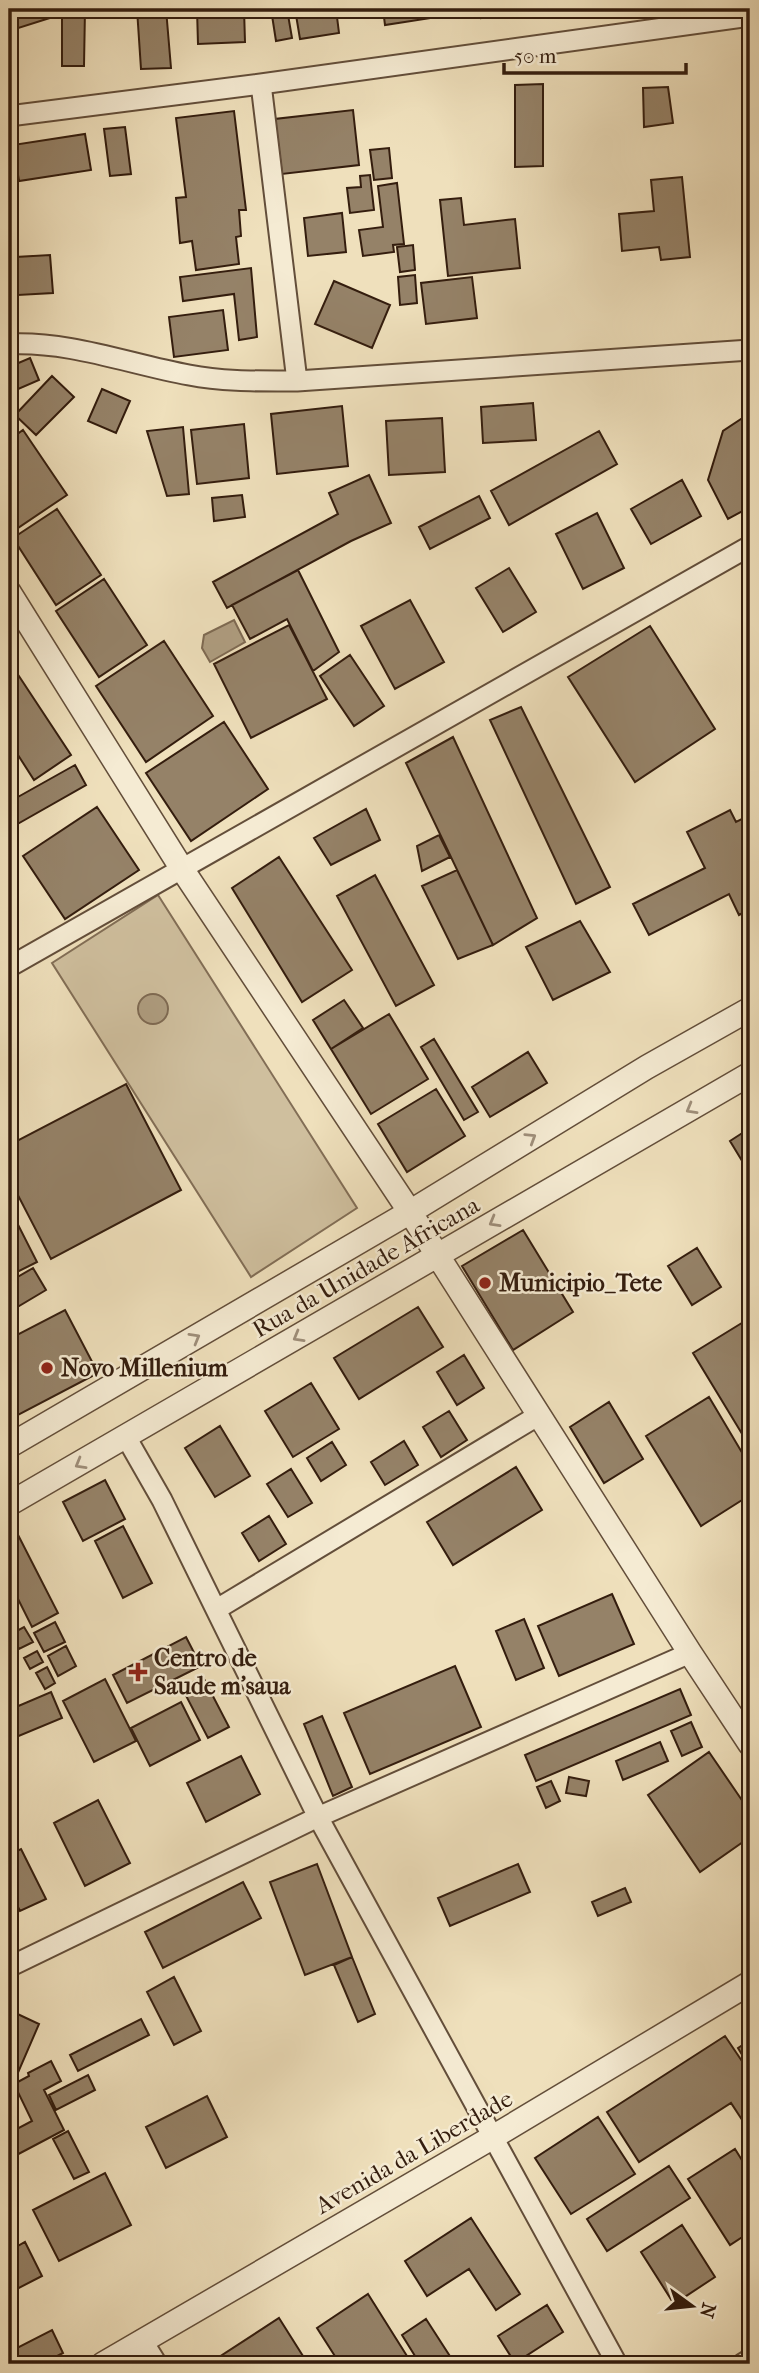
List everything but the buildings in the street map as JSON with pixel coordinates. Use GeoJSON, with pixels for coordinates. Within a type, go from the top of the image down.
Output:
{"type":"FeatureCollection","features":[{"type":"Feature","properties":{"kind":"street"},"geometry":{"type":"LineString","coordinates":[[9,116],[261,85],[750,16]]}},
{"type":"Feature","properties":{"kind":"street"},"geometry":{"type":"LineString","coordinates":[[261,85],[297,381]]}},
{"type":"Feature","properties":{"kind":"street"},"geometry":{"type":"LineString","coordinates":[[9,344],[36,343],[71,348],[191,376],[252,382],[750,350]]}},
{"type":"Feature","properties":{"kind":"street"},"geometry":{"type":"LineString","coordinates":[[9,967],[750,545]]}},
{"type":"Feature","properties":{"kind":"street"},"geometry":{"type":"LineString","coordinates":[[9,592],[182,869],[410,1212],[690,1653],[750,1741]]}},
{"type":"Feature","properties":{"kind":"street","name":"Rua da Unidade Africana"},"geometry":{"type":"LineString","coordinates":[[9,1446],[410,1212],[647,1067],[750,1009]]}},
{"type":"Feature","properties":{"kind":"street","name":"Rua da Unidade Africana"},"geometry":{"type":"LineString","coordinates":[[9,1504],[750,1074]]}},
{"type":"Feature","properties":{"kind":"street"},"geometry":{"type":"LineString","coordinates":[[217,1609],[539,1415]]}},
{"type":"Feature","properties":{"kind":"street"},"geometry":{"type":"LineString","coordinates":[[126,1437],[162,1500],[318,1817],[617,2364]]}},
{"type":"Feature","properties":{"kind":"street"},"geometry":{"type":"LineString","coordinates":[[9,1967],[318,1817],[690,1653]]}},
{"type":"Feature","properties":{"kind":"street","name":"Avenida da Liberdade"},"geometry":{"type":"LineString","coordinates":[[103,2364],[493,2137],[750,1983]]}},
{"type":"Feature","properties":{"kind":"street"},"geometry":{"type":"LineString","coordinates":[[142,2340],[157,2364]]}},
{"type":"Feature","properties":{"kind":"street"},"geometry":{"type":"LineString","coordinates":[[742,2364],[750,2359]]}},
{"type":"Feature","properties":{"kind":"shaded area"},"geometry":{"type":"Polygon","coordinates":[[[234,620],[245,642],[210,662],[202,648],[204,635],[234,620]]]}},
{"type":"Feature","properties":{"kind":"shaded area"},"geometry":{"type":"Polygon","coordinates":[[[158,895],[357,1208],[251,1277],[52,963],[158,895]]]}},
{"type":"Feature","properties":{"kind":"shaded area"},"geometry":{"type":"Polygon","coordinates":[[[153,994],[164,998],[168,1009],[164,1020],[153,1024],[142,1020],[138,1009],[142,998],[153,994]]]}},
{"type":"Feature","properties":{"kind":"place","name":"Municipio_Tete"},"geometry":{"type":"Point","coordinates":[485,1283]}},
{"type":"Feature","properties":{"kind":"place","name":"Novo Millenium"},"geometry":{"type":"Point","coordinates":[47,1368]}},
{"type":"Feature","properties":{"kind":"place","name":"Centro de Saude m'saua"},"geometry":{"type":"Point","coordinates":[138,1672]}}]}
